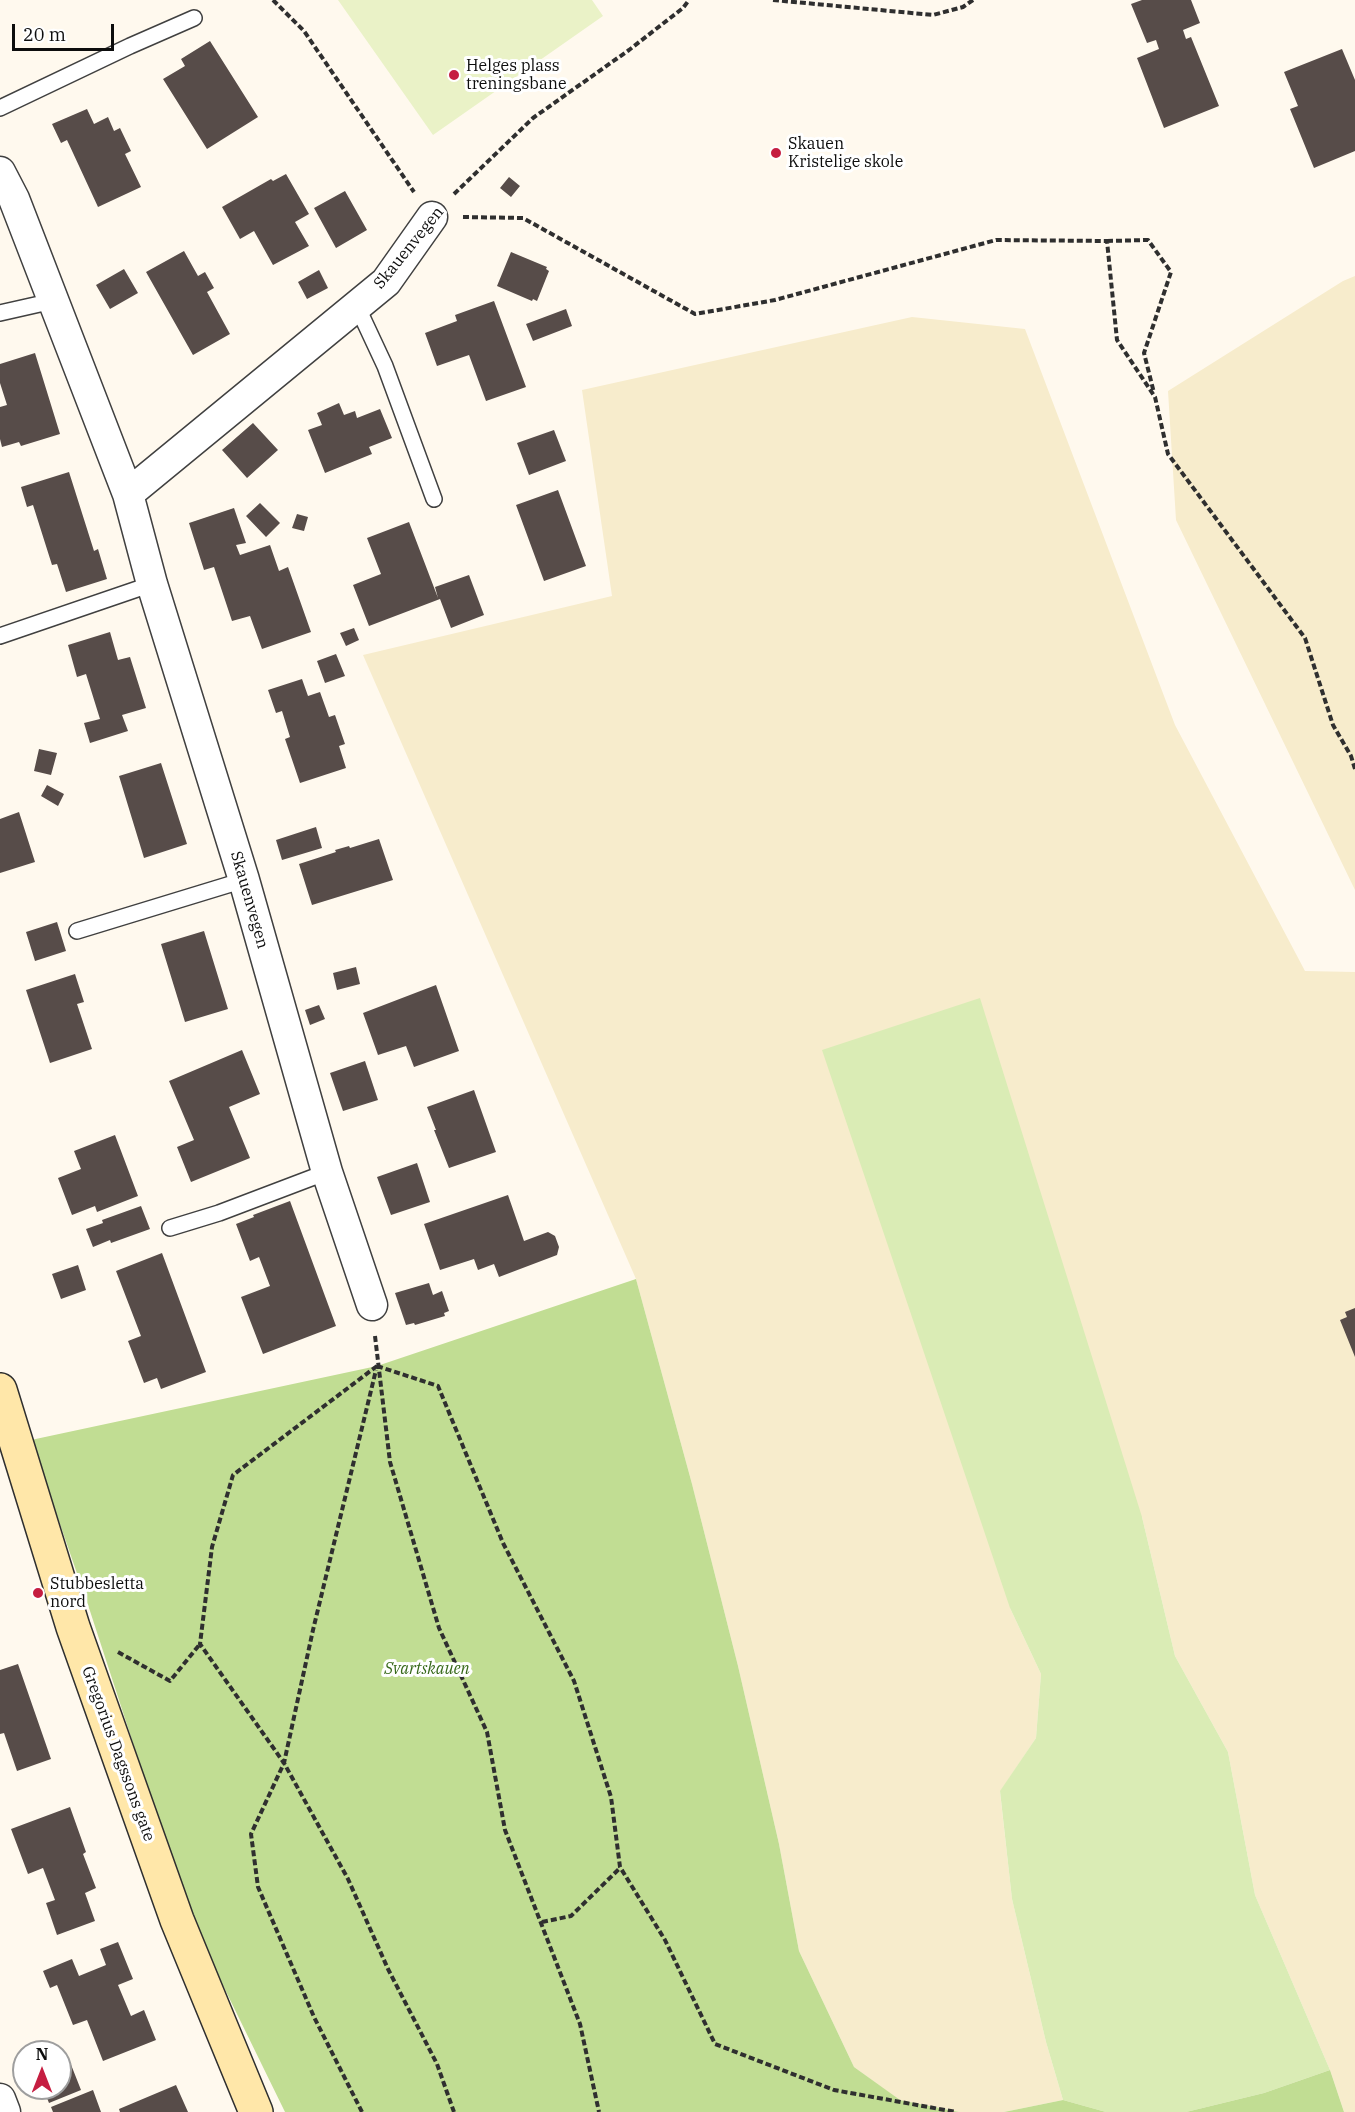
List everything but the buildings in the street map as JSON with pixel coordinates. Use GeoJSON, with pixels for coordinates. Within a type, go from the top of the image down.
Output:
{"type":"FeatureCollection","features":[{"type":"Feature","properties":{"kind":"street","name":"Skauenvegen"},"geometry":{"type":"LineString","coordinates":[[0,172],[14,199],[128,494],[152,584],[244,880],[327,1172],[372,1305]]}},
{"type":"Feature","properties":{"kind":"street","name":"Skauenvegen"},"geometry":{"type":"LineString","coordinates":[[128,494],[386,282],[432,217]]}},
{"type":"Feature","properties":{"kind":"street","name":"Gregorius Dagssons gate"},"geometry":{"type":"LineString","coordinates":[[0,1390],[10,1461],[73,1627],[177,1920],[256,2112]]}},
{"type":"Feature","properties":{"kind":"street"},"geometry":{"type":"LineString","coordinates":[[0,2099],[5,2112]]}},
{"type":"Feature","properties":{"kind":"lane"},"geometry":{"type":"LineString","coordinates":[[0,108],[194,18]]}},
{"type":"Feature","properties":{"kind":"lane"},"geometry":{"type":"LineString","coordinates":[[0,313],[53,301]]}},
{"type":"Feature","properties":{"kind":"lane"},"geometry":{"type":"LineString","coordinates":[[357,306],[385,366],[434,499]]}},
{"type":"Feature","properties":{"kind":"lane"},"geometry":{"type":"LineString","coordinates":[[0,636],[152,584]]}},
{"type":"Feature","properties":{"kind":"lane"},"geometry":{"type":"LineString","coordinates":[[77,931],[244,880]]}},
{"type":"Feature","properties":{"kind":"lane"},"geometry":{"type":"LineString","coordinates":[[170,1228],[219,1213],[327,1172]]}},
{"type":"Feature","properties":{"kind":"path"},"geometry":{"type":"LineString","coordinates":[[273,0],[304,32],[432,217],[523,218],[695,314],[774,300],[996,240],[1148,240],[1171,272],[1144,353],[1168,454],[1305,638],[1333,725],[1351,756],[1355,769]]}},
{"type":"Feature","properties":{"kind":"path","name":"Skauenvegen"},"geometry":{"type":"LineString","coordinates":[[432,217],[533,118],[629,50],[683,8],[689,0]]}},
{"type":"Feature","properties":{"kind":"path"},"geometry":{"type":"LineString","coordinates":[[773,0],[933,15],[963,7],[973,0]]}},
{"type":"Feature","properties":{"kind":"path"},"geometry":{"type":"LineString","coordinates":[[1107,241],[1117,340],[1155,397]]}},
{"type":"Feature","properties":{"kind":"path"},"geometry":{"type":"LineString","coordinates":[[372,1305],[377,1366],[390,1462],[439,1628],[487,1732],[505,1830],[580,2024],[599,2112]]}},
{"type":"Feature","properties":{"kind":"path"},"geometry":{"type":"LineString","coordinates":[[73,1627],[170,1681],[200,1644],[212,1547],[233,1475],[377,1366]]}},
{"type":"Feature","properties":{"kind":"path"},"geometry":{"type":"LineString","coordinates":[[362,2112],[314,2017],[258,1887],[251,1834],[284,1763],[313,1630],[377,1366]]}},
{"type":"Feature","properties":{"kind":"path"},"geometry":{"type":"LineString","coordinates":[[377,1366],[438,1386],[503,1543],[574,1681],[612,1797],[620,1867],[665,1940],[714,2044],[834,2090],[956,2112]]}},
{"type":"Feature","properties":{"kind":"path"},"geometry":{"type":"LineString","coordinates":[[200,1644],[284,1763],[348,1879],[388,1969],[437,2064],[454,2112]]}},
{"type":"Feature","properties":{"kind":"path"},"geometry":{"type":"LineString","coordinates":[[542,1922],[570,1916],[620,1867]]}},
{"type":"Feature","properties":{"kind":"shaded area"},"geometry":{"type":"Polygon","coordinates":[[[1355,276],[1355,890],[1176,520],[1168,391],[1343,281],[1355,276]]]}},
{"type":"Feature","properties":{"kind":"shaded area"},"geometry":{"type":"Polygon","coordinates":[[[912,317],[1025,329],[1175,725],[1305,971],[1355,972],[1355,2112],[1344,2112],[1330,2070],[1255,1895],[1228,1752],[1175,1656],[1142,1517],[1010,1608],[1041,1674],[1036,1738],[1000,1792],[1012,1899],[1046,2042],[1063,2100],[1004,2112],[959,2112],[899,2100],[854,2067],[799,1951],[779,1844],[738,1666],[692,1484],[636,1279],[363,655],[612,596],[582,390],[912,317]]]}},
{"type":"Feature","properties":{"kind":"green space","name":"Helges plass treningsbane"},"geometry":{"type":"Polygon","coordinates":[[[338,0],[592,0],[603,16],[433,135],[338,0]]]}},
{"type":"Feature","properties":{"kind":"green space"},"geometry":{"type":"Polygon","coordinates":[[[980,998],[1142,1517],[1175,1656],[1228,1752],[1255,1895],[1330,2070],[1264,2093],[1186,2112],[1106,2112],[1063,2100],[1046,2042],[1012,1899],[1000,1791],[1036,1738],[1041,1674],[1010,1608],[822,1050],[980,998]]]}},
{"type":"Feature","properties":{"kind":"green space","name":"Svartskauen"},"geometry":{"type":"Polygon","coordinates":[[[636,1279],[692,1484],[738,1666],[779,1844],[799,1951],[854,2067],[900,2100],[959,2112],[285,2112],[190,1918],[90,1611],[31,1440],[377,1366],[636,1279]]]}},
{"type":"Feature","properties":{"kind":"green space"},"geometry":{"type":"Polygon","coordinates":[[[1330,2070],[1344,2112],[1186,2112],[1264,2093],[1330,2070]]]}},
{"type":"Feature","properties":{"kind":"green space"},"geometry":{"type":"Polygon","coordinates":[[[1063,2100],[1106,2112],[1004,2112],[1063,2100]]]}},
{"type":"Feature","properties":{"kind":"place","name":"Helges plass treningsbane"},"geometry":{"type":"Point","coordinates":[454,75]}},
{"type":"Feature","properties":{"kind":"place","name":"Skauen Kristelige skole"},"geometry":{"type":"Point","coordinates":[776,153]}},
{"type":"Feature","properties":{"kind":"place","name":"Stubbesletta nord"},"geometry":{"type":"Point","coordinates":[38,1593]}}]}
